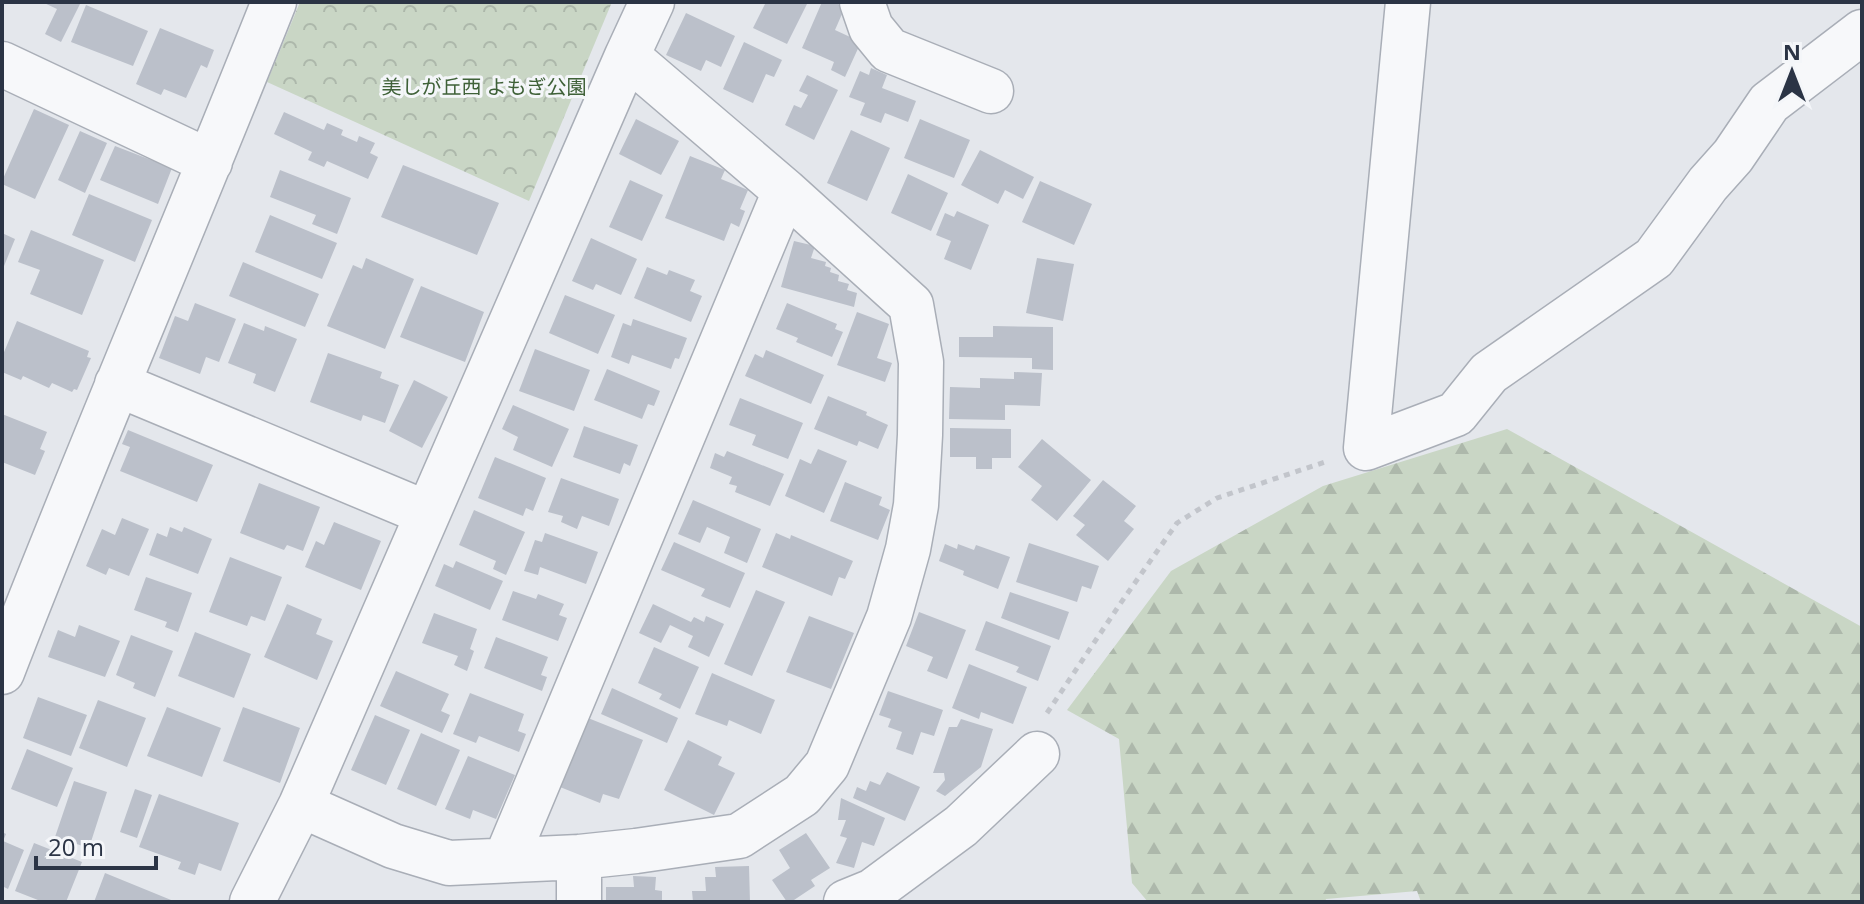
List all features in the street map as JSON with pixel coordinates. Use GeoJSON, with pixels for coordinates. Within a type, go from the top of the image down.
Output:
{"type":"FeatureCollection","features":[{"type":"Feature","properties":{"kind":"street"},"geometry":{"type":"LineString","coordinates":[[2,672],[59,524],[274,2]]}},
{"type":"Feature","properties":{"kind":"street"},"geometry":{"type":"LineString","coordinates":[[252,902],[301,805],[426,513],[652,2]]}},
{"type":"Feature","properties":{"kind":"street"},"geometry":{"type":"LineString","coordinates":[[862,2],[871,28],[889,50],[991,91]]}},
{"type":"Feature","properties":{"kind":"street"},"geometry":{"type":"LineString","coordinates":[[1408,2],[1366,448],[1456,414],[1489,373],[1654,258],[1708,184],[1733,156],[1769,103],[1862,32]]}},
{"type":"Feature","properties":{"kind":"street"},"geometry":{"type":"LineString","coordinates":[[301,805],[393,846],[449,863],[579,857],[739,836],[802,795],[827,765],[889,617],[908,549],[916,505],[921,362],[911,305],[785,191],[627,56]]}},
{"type":"Feature","properties":{"kind":"street"},"geometry":{"type":"LineString","coordinates":[[2,64],[210,162]]}},
{"type":"Feature","properties":{"kind":"street"},"geometry":{"type":"LineString","coordinates":[[506,859],[785,191]]}},
{"type":"Feature","properties":{"kind":"street"},"geometry":{"type":"LineString","coordinates":[[117,384],[426,513]]}},
{"type":"Feature","properties":{"kind":"street"},"geometry":{"type":"LineString","coordinates":[[846,902],[873,891],[961,826],[1037,754]]}},
{"type":"Feature","properties":{"kind":"street"},"geometry":{"type":"LineString","coordinates":[[579,857],[579,902]]}},
{"type":"Feature","properties":{"kind":"path"},"geometry":{"type":"LineString","coordinates":[[1037,754],[1039,725],[1177,523],[1217,498],[1366,448]]}},
{"type":"Feature","properties":{"kind":"green space","name":"美しが丘西 よもぎ公園"},"geometry":{"type":"Polygon","coordinates":[[[300,2],[612,2],[529,201],[267,82],[300,2]]]}},
{"type":"Feature","properties":{"kind":"green space"},"geometry":{"type":"Polygon","coordinates":[[[1507,429],[1862,627],[1862,902],[1421,902],[1417,891],[1326,899],[1325,902],[1148,902],[1132,883],[1119,739],[1067,710],[1171,571],[1323,486],[1507,429]]]}},
{"type":"Feature","properties":{"kind":"building"},"geometry":{"type":"Polygon","coordinates":[[[42,2],[81,2],[61,42],[45,34],[57,9],[42,2]]]}},
{"type":"Feature","properties":{"kind":"building"},"geometry":{"type":"Polygon","coordinates":[[[766,2],[808,2],[787,44],[753,28],[766,2]]]}},
{"type":"Feature","properties":{"kind":"building"},"geometry":{"type":"Polygon","coordinates":[[[822,2],[845,7],[835,30],[861,42],[845,77],[831,70],[834,62],[802,48],[822,2]]]}},
{"type":"Feature","properties":{"kind":"building"},"geometry":{"type":"Polygon","coordinates":[[[86,5],[148,31],[133,66],[71,42],[86,5]]]}},
{"type":"Feature","properties":{"kind":"building"},"geometry":{"type":"Polygon","coordinates":[[[686,13],[735,36],[721,67],[706,60],[701,71],[666,55],[686,13]]]}},
{"type":"Feature","properties":{"kind":"building"},"geometry":{"type":"Polygon","coordinates":[[[160,28],[214,50],[207,68],[201,65],[186,98],[164,89],[161,95],[136,84],[160,28]]]}},
{"type":"Feature","properties":{"kind":"building"},"geometry":{"type":"Polygon","coordinates":[[[744,42],[782,60],[774,77],[766,74],[753,103],[723,89],[744,42]]]}},
{"type":"Feature","properties":{"kind":"building"},"geometry":{"type":"Polygon","coordinates":[[[871,68],[887,75],[882,88],[916,101],[908,122],[885,113],[881,123],[860,115],[865,103],[849,97],[860,71],[869,75],[871,68]]]}},
{"type":"Feature","properties":{"kind":"building"},"geometry":{"type":"Polygon","coordinates":[[[807,75],[838,90],[814,140],[785,125],[794,105],[801,108],[808,95],[799,91],[807,75]]]}},
{"type":"Feature","properties":{"kind":"building"},"geometry":{"type":"Polygon","coordinates":[[[34,109],[69,125],[35,199],[2,184],[34,109]]]}},
{"type":"Feature","properties":{"kind":"building"},"geometry":{"type":"Polygon","coordinates":[[[284,112],[324,130],[327,123],[343,130],[341,135],[357,142],[359,136],[375,143],[370,153],[378,157],[368,179],[327,161],[324,167],[308,160],[312,152],[274,134],[284,112]]]}},
{"type":"Feature","properties":{"kind":"building"},"geometry":{"type":"Polygon","coordinates":[[[636,119],[679,141],[661,175],[619,154],[636,119]]]}},
{"type":"Feature","properties":{"kind":"building"},"geometry":{"type":"Polygon","coordinates":[[[920,119],[970,140],[954,178],[904,158],[920,119]]]}},
{"type":"Feature","properties":{"kind":"building"},"geometry":{"type":"Polygon","coordinates":[[[851,130],[890,148],[867,201],[827,183],[851,130]]]}},
{"type":"Feature","properties":{"kind":"building"},"geometry":{"type":"Polygon","coordinates":[[[80,131],[107,143],[85,193],[58,180],[80,131]]]}},
{"type":"Feature","properties":{"kind":"building"},"geometry":{"type":"Polygon","coordinates":[[[115,146],[172,168],[158,204],[100,180],[115,146]]]}},
{"type":"Feature","properties":{"kind":"building"},"geometry":{"type":"Polygon","coordinates":[[[980,150],[1034,177],[1023,199],[1005,190],[998,204],[961,185],[980,150]]]}},
{"type":"Feature","properties":{"kind":"building"},"geometry":{"type":"Polygon","coordinates":[[[690,156],[725,170],[721,179],[748,190],[740,209],[745,211],[739,227],[731,223],[724,241],[665,218],[690,156]]]}},
{"type":"Feature","properties":{"kind":"building"},"geometry":{"type":"Polygon","coordinates":[[[403,165],[499,203],[477,255],[381,217],[403,165]]]}},
{"type":"Feature","properties":{"kind":"building"},"geometry":{"type":"Polygon","coordinates":[[[280,170],[351,198],[337,234],[312,224],[316,215],[270,197],[280,170]]]}},
{"type":"Feature","properties":{"kind":"building"},"geometry":{"type":"Polygon","coordinates":[[[908,174],[948,193],[931,231],[891,213],[908,174]]]}},
{"type":"Feature","properties":{"kind":"building"},"geometry":{"type":"Polygon","coordinates":[[[630,180],[663,195],[642,241],[609,227],[630,180]]]}},
{"type":"Feature","properties":{"kind":"building"},"geometry":{"type":"Polygon","coordinates":[[[1040,181],[1092,204],[1074,245],[1022,222],[1040,181]]]}},
{"type":"Feature","properties":{"kind":"building"},"geometry":{"type":"Polygon","coordinates":[[[89,194],[152,220],[135,262],[72,235],[89,194]]]}},
{"type":"Feature","properties":{"kind":"building"},"geometry":{"type":"Polygon","coordinates":[[[957,211],[989,225],[971,270],[944,259],[951,241],[936,235],[945,213],[954,217],[957,211]]]}},
{"type":"Feature","properties":{"kind":"building"},"geometry":{"type":"Polygon","coordinates":[[[270,215],[337,243],[322,279],[255,252],[270,215]]]}},
{"type":"Feature","properties":{"kind":"building"},"geometry":{"type":"Polygon","coordinates":[[[31,230],[104,260],[82,315],[30,294],[40,270],[18,262],[31,230]]]}},
{"type":"Feature","properties":{"kind":"building"},"geometry":{"type":"Polygon","coordinates":[[[2,233],[15,239],[2,271],[2,233]]]}},
{"type":"Feature","properties":{"kind":"building"},"geometry":{"type":"Polygon","coordinates":[[[591,238],[637,259],[621,295],[596,284],[593,290],[572,281],[591,238]]]}},
{"type":"Feature","properties":{"kind":"building"},"geometry":{"type":"Polygon","coordinates":[[[794,241],[815,246],[811,258],[826,262],[825,266],[831,268],[830,272],[839,275],[838,281],[849,284],[847,290],[857,293],[854,307],[781,287],[794,241]]]}},
{"type":"Feature","properties":{"kind":"building"},"geometry":{"type":"Polygon","coordinates":[[[366,258],[414,279],[385,349],[327,326],[353,265],[362,269],[366,258]]]}},
{"type":"Feature","properties":{"kind":"building"},"geometry":{"type":"Polygon","coordinates":[[[1037,258],[1074,264],[1063,321],[1026,313],[1037,258]]]}},
{"type":"Feature","properties":{"kind":"building"},"geometry":{"type":"Polygon","coordinates":[[[243,262],[319,294],[305,327],[229,296],[243,262]]]}},
{"type":"Feature","properties":{"kind":"building"},"geometry":{"type":"Polygon","coordinates":[[[647,267],[667,275],[669,270],[695,280],[690,291],[702,296],[691,322],[634,298],[647,267]]]}},
{"type":"Feature","properties":{"kind":"building"},"geometry":{"type":"Polygon","coordinates":[[[421,286],[484,312],[465,362],[400,337],[421,286]]]}},
{"type":"Feature","properties":{"kind":"building"},"geometry":{"type":"Polygon","coordinates":[[[565,295],[615,315],[598,354],[549,333],[565,295]]]}},
{"type":"Feature","properties":{"kind":"building"},"geometry":{"type":"Polygon","coordinates":[[[195,303],[236,319],[219,362],[206,357],[200,374],[159,358],[175,316],[188,321],[195,303]]]}},
{"type":"Feature","properties":{"kind":"building"},"geometry":{"type":"Polygon","coordinates":[[[787,303],[837,324],[835,329],[843,332],[832,357],[796,342],[798,338],[776,329],[787,303]]]}},
{"type":"Feature","properties":{"kind":"building"},"geometry":{"type":"Polygon","coordinates":[[[857,312],[889,324],[877,358],[892,363],[885,382],[837,365],[857,312]]]}},
{"type":"Feature","properties":{"kind":"building"},"geometry":{"type":"Polygon","coordinates":[[[633,319],[687,338],[679,359],[675,358],[671,369],[632,355],[629,364],[611,357],[623,323],[631,326],[633,319]]]}},
{"type":"Feature","properties":{"kind":"building"},"geometry":{"type":"Polygon","coordinates":[[[17,321],[89,351],[87,357],[91,358],[77,390],[72,392],[52,383],[49,388],[23,376],[21,380],[2,372],[2,357],[17,321]]]}},
{"type":"Feature","properties":{"kind":"building"},"geometry":{"type":"Polygon","coordinates":[[[244,323],[264,331],[265,326],[297,339],[275,392],[253,383],[256,374],[228,363],[244,323]]]}},
{"type":"Feature","properties":{"kind":"building"},"geometry":{"type":"Polygon","coordinates":[[[993,326],[1053,327],[1053,370],[1032,369],[1032,358],[959,357],[959,337],[993,337],[993,326]]]}},
{"type":"Feature","properties":{"kind":"building"},"geometry":{"type":"Polygon","coordinates":[[[535,349],[590,370],[574,411],[519,391],[535,349]]]}},
{"type":"Feature","properties":{"kind":"building"},"geometry":{"type":"Polygon","coordinates":[[[766,350],[824,375],[811,404],[745,376],[755,354],[763,358],[766,350]]]}},
{"type":"Feature","properties":{"kind":"building"},"geometry":{"type":"Polygon","coordinates":[[[328,353],[382,372],[380,378],[399,385],[385,423],[363,415],[361,421],[310,402],[328,353]]]}},
{"type":"Feature","properties":{"kind":"building"},"geometry":{"type":"Polygon","coordinates":[[[607,369],[660,391],[654,406],[648,404],[642,419],[594,400],[607,369]]]}},
{"type":"Feature","properties":{"kind":"building"},"geometry":{"type":"Polygon","coordinates":[[[1014,372],[1042,373],[1040,406],[1005,405],[1005,420],[949,419],[950,387],[980,388],[980,378],[1014,379],[1014,372]]]}},
{"type":"Feature","properties":{"kind":"building"},"geometry":{"type":"Polygon","coordinates":[[[414,380],[448,397],[422,448],[389,431],[414,380]]]}},
{"type":"Feature","properties":{"kind":"building"},"geometry":{"type":"Polygon","coordinates":[[[828,396],[867,412],[866,415],[888,425],[878,449],[859,441],[857,446],[814,429],[828,396]]]}},
{"type":"Feature","properties":{"kind":"building"},"geometry":{"type":"Polygon","coordinates":[[[740,398],[803,423],[788,459],[752,445],[756,435],[729,425],[740,398]]]}},
{"type":"Feature","properties":{"kind":"building"},"geometry":{"type":"Polygon","coordinates":[[[513,405],[569,429],[552,467],[513,450],[518,437],[502,429],[513,405]]]}},
{"type":"Feature","properties":{"kind":"building"},"geometry":{"type":"Polygon","coordinates":[[[2,414],[47,432],[40,449],[45,451],[35,475],[2,462],[2,414]]]}},
{"type":"Feature","properties":{"kind":"building"},"geometry":{"type":"Polygon","coordinates":[[[584,426],[638,445],[630,466],[624,463],[620,474],[573,457],[584,426]]]}},
{"type":"Feature","properties":{"kind":"building"},"geometry":{"type":"Polygon","coordinates":[[[950,428],[1011,429],[1011,458],[992,458],[992,469],[976,469],[976,457],[950,457],[950,428]]]}},
{"type":"Feature","properties":{"kind":"building"},"geometry":{"type":"Polygon","coordinates":[[[128,430],[213,465],[197,502],[120,471],[130,447],[122,444],[128,430]]]}},
{"type":"Feature","properties":{"kind":"building"},"geometry":{"type":"Polygon","coordinates":[[[1042,439],[1091,480],[1057,521],[1031,500],[1042,486],[1018,467],[1042,439]]]}},
{"type":"Feature","properties":{"kind":"building"},"geometry":{"type":"Polygon","coordinates":[[[818,449],[847,461],[824,513],[785,496],[800,459],[811,464],[818,449]]]}},
{"type":"Feature","properties":{"kind":"building"},"geometry":{"type":"Polygon","coordinates":[[[727,451],[784,474],[770,506],[735,492],[737,486],[729,484],[732,477],[710,468],[715,453],[724,457],[727,451]]]}},
{"type":"Feature","properties":{"kind":"building"},"geometry":{"type":"Polygon","coordinates":[[[495,457],[546,478],[533,511],[526,508],[523,516],[478,498],[495,457]]]}},
{"type":"Feature","properties":{"kind":"building"},"geometry":{"type":"Polygon","coordinates":[[[561,478],[619,499],[609,526],[582,516],[577,529],[561,522],[563,516],[548,512],[561,478]]]}},
{"type":"Feature","properties":{"kind":"building"},"geometry":{"type":"Polygon","coordinates":[[[1103,480],[1136,506],[1124,521],[1134,529],[1108,561],[1076,535],[1085,525],[1073,516],[1103,480]]]}},
{"type":"Feature","properties":{"kind":"building"},"geometry":{"type":"Polygon","coordinates":[[[845,482],[882,497],[879,505],[890,510],[878,540],[830,521],[845,482]]]}},
{"type":"Feature","properties":{"kind":"building"},"geometry":{"type":"Polygon","coordinates":[[[259,483],[320,507],[303,551],[287,545],[284,550],[240,533],[259,483]]]}},
{"type":"Feature","properties":{"kind":"building"},"geometry":{"type":"Polygon","coordinates":[[[693,500],[761,529],[747,563],[724,553],[730,537],[707,527],[700,543],[678,534],[693,500]]]}},
{"type":"Feature","properties":{"kind":"building"},"geometry":{"type":"Polygon","coordinates":[[[474,510],[525,532],[506,575],[493,569],[496,561],[459,545],[474,510]]]}},
{"type":"Feature","properties":{"kind":"building"},"geometry":{"type":"Polygon","coordinates":[[[122,518],[149,529],[129,576],[109,568],[106,575],[86,566],[102,529],[115,535],[122,518]]]}},
{"type":"Feature","properties":{"kind":"building"},"geometry":{"type":"Polygon","coordinates":[[[334,522],[381,541],[361,590],[305,567],[316,541],[324,545],[334,522]]]}},
{"type":"Feature","properties":{"kind":"building"},"geometry":{"type":"Polygon","coordinates":[[[170,527],[182,532],[184,527],[212,539],[198,574],[149,555],[157,533],[167,537],[170,527]]]}},
{"type":"Feature","properties":{"kind":"building"},"geometry":{"type":"Polygon","coordinates":[[[545,533],[598,552],[586,584],[540,567],[538,575],[524,571],[535,540],[542,542],[545,533]]]}},
{"type":"Feature","properties":{"kind":"building"},"geometry":{"type":"Polygon","coordinates":[[[776,533],[790,539],[791,535],[853,561],[845,579],[839,577],[832,596],[762,567],[776,533]]]}},
{"type":"Feature","properties":{"kind":"building"},"geometry":{"type":"Polygon","coordinates":[[[674,542],[745,573],[730,608],[701,596],[705,589],[661,570],[674,542]]]}},
{"type":"Feature","properties":{"kind":"building"},"geometry":{"type":"Polygon","coordinates":[[[1029,543],[1099,566],[1091,589],[1082,586],[1077,602],[1016,582],[1029,543]]]}},
{"type":"Feature","properties":{"kind":"building"},"geometry":{"type":"Polygon","coordinates":[[[945,544],[957,549],[958,544],[974,550],[976,545],[1010,557],[998,589],[939,561],[945,544]]]}},
{"type":"Feature","properties":{"kind":"building"},"geometry":{"type":"Polygon","coordinates":[[[230,557],[282,577],[265,621],[251,616],[247,626],[209,612],[230,557]]]}},
{"type":"Feature","properties":{"kind":"building"},"geometry":{"type":"Polygon","coordinates":[[[456,561],[503,581],[490,610],[435,586],[444,564],[453,568],[456,561]]]}},
{"type":"Feature","properties":{"kind":"building"},"geometry":{"type":"Polygon","coordinates":[[[146,577],[192,593],[178,632],[165,627],[167,622],[134,610],[146,577]]]}},
{"type":"Feature","properties":{"kind":"building"},"geometry":{"type":"Polygon","coordinates":[[[756,590],[785,602],[752,676],[724,664],[756,590]]]}},
{"type":"Feature","properties":{"kind":"building"},"geometry":{"type":"Polygon","coordinates":[[[513,591],[536,599],[538,594],[564,604],[559,615],[567,618],[558,641],[502,620],[513,591]]]}},
{"type":"Feature","properties":{"kind":"building"},"geometry":{"type":"Polygon","coordinates":[[[1010,592],[1069,612],[1059,640],[1001,618],[1010,592]]]}},
{"type":"Feature","properties":{"kind":"building"},"geometry":{"type":"Polygon","coordinates":[[[287,604],[322,619],[316,634],[333,641],[317,680],[264,657],[287,604]]]}},
{"type":"Feature","properties":{"kind":"building"},"geometry":{"type":"Polygon","coordinates":[[[653,604],[691,622],[694,617],[704,622],[706,616],[724,624],[709,657],[688,647],[693,636],[670,625],[661,643],[639,633],[653,604]]]}},
{"type":"Feature","properties":{"kind":"building"},"geometry":{"type":"Polygon","coordinates":[[[919,612],[966,630],[947,679],[927,671],[933,657],[906,646],[919,612]]]}},
{"type":"Feature","properties":{"kind":"building"},"geometry":{"type":"Polygon","coordinates":[[[434,613],[477,629],[467,671],[454,665],[458,656],[422,643],[434,613]]]}},
{"type":"Feature","properties":{"kind":"building"},"geometry":{"type":"Polygon","coordinates":[[[809,616],[854,633],[831,689],[786,672],[809,616]]]}},
{"type":"Feature","properties":{"kind":"building"},"geometry":{"type":"Polygon","coordinates":[[[986,621],[1051,646],[1038,681],[1016,672],[1019,667],[975,650],[986,621]]]}},
{"type":"Feature","properties":{"kind":"building"},"geometry":{"type":"Polygon","coordinates":[[[79,625],[120,641],[105,677],[48,657],[58,630],[75,637],[79,625]]]}},
{"type":"Feature","properties":{"kind":"building"},"geometry":{"type":"Polygon","coordinates":[[[195,632],[251,654],[234,698],[178,676],[195,632]]]}},
{"type":"Feature","properties":{"kind":"building"},"geometry":{"type":"Polygon","coordinates":[[[131,635],[173,651],[155,697],[133,688],[135,683],[116,675],[131,635]]]}},
{"type":"Feature","properties":{"kind":"building"},"geometry":{"type":"Polygon","coordinates":[[[496,637],[548,657],[541,675],[547,677],[542,691],[484,668],[496,637]]]}},
{"type":"Feature","properties":{"kind":"building"},"geometry":{"type":"Polygon","coordinates":[[[654,647],[699,667],[680,709],[659,699],[662,694],[638,683],[654,647]]]}},
{"type":"Feature","properties":{"kind":"building"},"geometry":{"type":"Polygon","coordinates":[[[969,664],[1027,687],[1013,724],[981,712],[979,719],[952,708],[969,664]]]}},
{"type":"Feature","properties":{"kind":"building"},"geometry":{"type":"Polygon","coordinates":[[[396,671],[449,694],[441,711],[450,715],[442,733],[380,706],[396,671]]]}},
{"type":"Feature","properties":{"kind":"building"},"geometry":{"type":"Polygon","coordinates":[[[712,673],[775,700],[761,734],[729,720],[727,726],[695,714],[712,673]]]}},
{"type":"Feature","properties":{"kind":"building"},"geometry":{"type":"Polygon","coordinates":[[[612,688],[678,718],[667,743],[601,714],[612,688]]]}},
{"type":"Feature","properties":{"kind":"building"},"geometry":{"type":"Polygon","coordinates":[[[888,691],[943,710],[934,736],[921,732],[913,755],[896,749],[902,732],[888,727],[891,719],[879,715],[888,691]]]}},
{"type":"Feature","properties":{"kind":"building"},"geometry":{"type":"Polygon","coordinates":[[[470,693],[524,714],[518,731],[526,734],[519,752],[479,736],[476,743],[453,734],[470,693]]]}},
{"type":"Feature","properties":{"kind":"building"},"geometry":{"type":"Polygon","coordinates":[[[38,697],[87,715],[71,756],[23,738],[38,697]]]}},
{"type":"Feature","properties":{"kind":"building"},"geometry":{"type":"Polygon","coordinates":[[[98,700],[146,718],[127,767],[79,748],[98,700]]]}},
{"type":"Feature","properties":{"kind":"building"},"geometry":{"type":"Polygon","coordinates":[[[167,707],[221,728],[202,777],[147,756],[167,707]]]}},
{"type":"Feature","properties":{"kind":"building"},"geometry":{"type":"Polygon","coordinates":[[[243,707],[300,728],[280,783],[223,761],[243,707]]]}},
{"type":"Feature","properties":{"kind":"building"},"geometry":{"type":"Polygon","coordinates":[[[375,715],[410,730],[386,785],[351,770],[375,715]]]}},
{"type":"Feature","properties":{"kind":"building"},"geometry":{"type":"Polygon","coordinates":[[[588,718],[643,740],[619,799],[603,794],[600,803],[560,787],[588,718]]]}},
{"type":"Feature","properties":{"kind":"building"},"geometry":{"type":"Polygon","coordinates":[[[961,719],[993,729],[981,767],[945,796],[936,791],[945,780],[944,773],[933,773],[949,727],[957,727],[961,719]]]}},
{"type":"Feature","properties":{"kind":"building"},"geometry":{"type":"Polygon","coordinates":[[[421,733],[460,750],[436,806],[397,789],[421,733]]]}},
{"type":"Feature","properties":{"kind":"building"},"geometry":{"type":"Polygon","coordinates":[[[688,740],[722,757],[718,765],[735,773],[714,815],[664,790],[688,740]]]}},
{"type":"Feature","properties":{"kind":"building"},"geometry":{"type":"Polygon","coordinates":[[[27,749],[73,768],[57,807],[11,789],[27,749]]]}},
{"type":"Feature","properties":{"kind":"building"},"geometry":{"type":"Polygon","coordinates":[[[468,756],[515,775],[496,819],[473,810],[470,819],[445,809],[468,756]]]}},
{"type":"Feature","properties":{"kind":"building"},"geometry":{"type":"Polygon","coordinates":[[[887,772],[920,787],[905,821],[853,798],[857,787],[866,791],[870,781],[880,785],[887,772]]]}},
{"type":"Feature","properties":{"kind":"building"},"geometry":{"type":"Polygon","coordinates":[[[74,781],[107,792],[89,848],[55,837],[74,781]]]}},
{"type":"Feature","properties":{"kind":"building"},"geometry":{"type":"Polygon","coordinates":[[[135,789],[152,795],[137,838],[120,832],[135,789]]]}},
{"type":"Feature","properties":{"kind":"building"},"geometry":{"type":"Polygon","coordinates":[[[159,794],[239,823],[221,871],[199,863],[195,875],[178,869],[181,862],[139,847],[159,794]]]}},
{"type":"Feature","properties":{"kind":"building"},"geometry":{"type":"Polygon","coordinates":[[[841,798],[885,818],[874,846],[862,842],[854,868],[836,863],[847,838],[840,836],[846,820],[838,820],[841,798]]]}},
{"type":"Feature","properties":{"kind":"building"},"geometry":{"type":"Polygon","coordinates":[[[2,832],[6,834],[3,841],[24,850],[8,889],[2,886],[2,832]]]}},
{"type":"Feature","properties":{"kind":"building"},"geometry":{"type":"Polygon","coordinates":[[[806,833],[830,868],[811,880],[815,886],[787,902],[772,880],[790,868],[779,850],[806,833]]]}},
{"type":"Feature","properties":{"kind":"building"},"geometry":{"type":"Polygon","coordinates":[[[34,843],[82,862],[66,902],[43,902],[15,891],[34,843]]]}},
{"type":"Feature","properties":{"kind":"building"},"geometry":{"type":"Polygon","coordinates":[[[749,866],[750,902],[693,902],[692,891],[706,891],[705,877],[716,877],[715,867],[749,866]]]}},
{"type":"Feature","properties":{"kind":"building"},"geometry":{"type":"Polygon","coordinates":[[[105,873],[176,902],[94,902],[105,873]]]}},
{"type":"Feature","properties":{"kind":"building"},"geometry":{"type":"Polygon","coordinates":[[[633,876],[656,877],[655,890],[662,891],[662,902],[606,902],[606,887],[634,887],[633,876]]]}}]}
